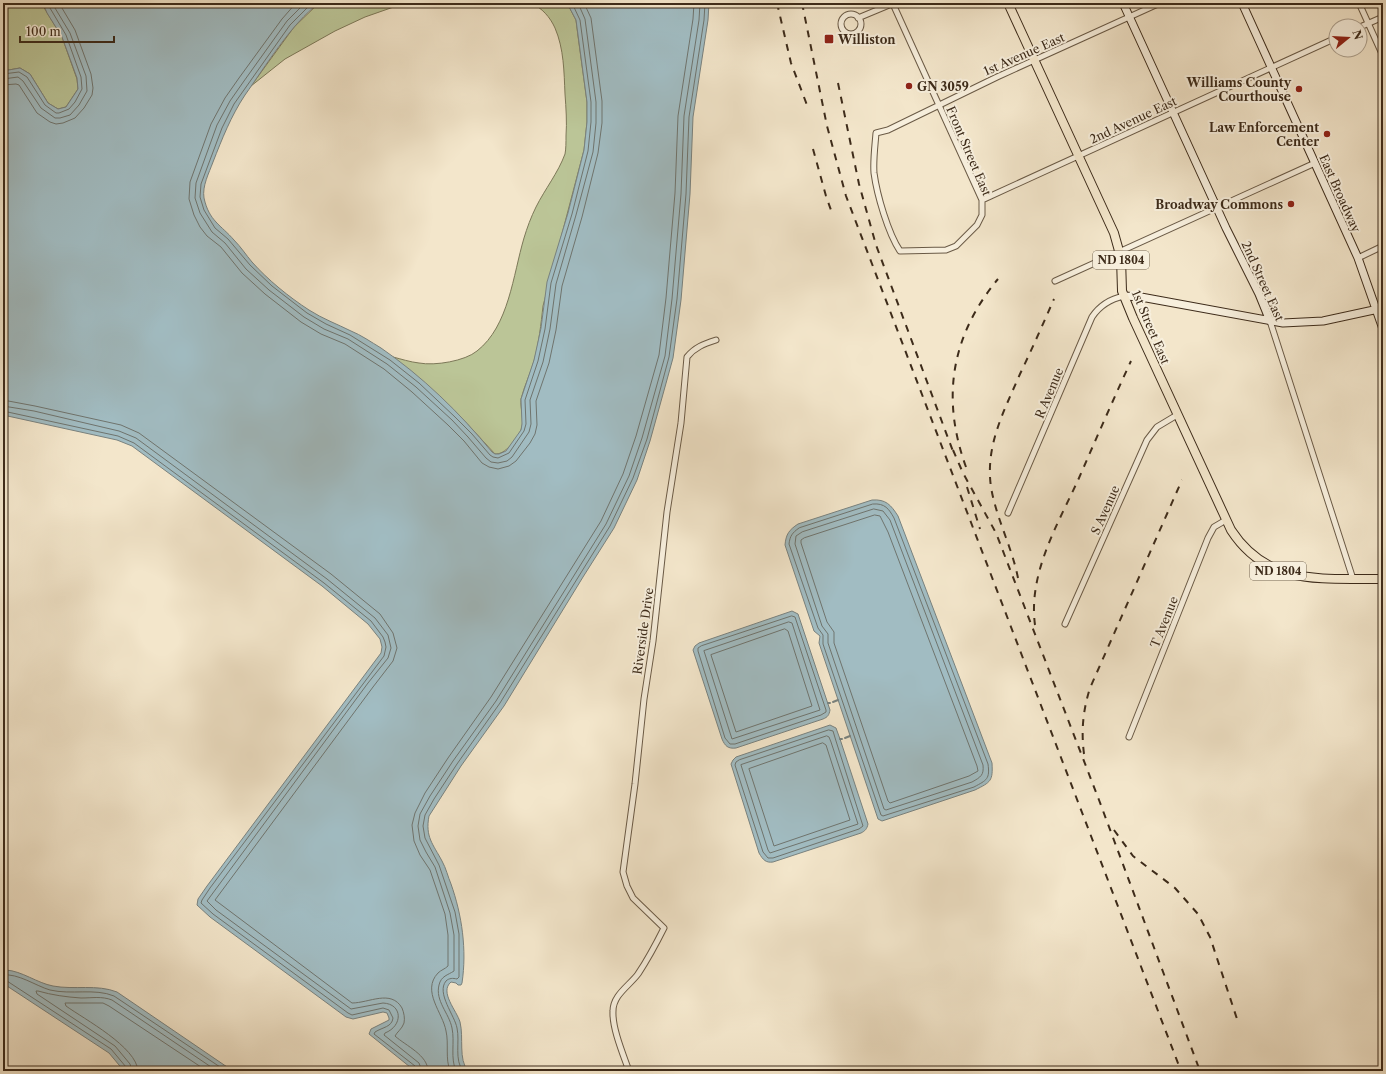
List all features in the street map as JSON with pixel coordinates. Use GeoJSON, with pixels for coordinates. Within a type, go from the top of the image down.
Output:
{"type":"FeatureCollection","features":[{"type":"Feature","properties":{"kind":"main road","name":"1st Street East"},"geometry":{"type":"LineString","coordinates":[[1008,3],[1114,234],[1120,251],[1121,285],[1133,318],[1226,520],[1237,539],[1250,554],[1267,566],[1277,570],[1299,576],[1353,579]]}},
{"type":"Feature","properties":{"kind":"main road","name":"ND 1804"},"geometry":{"type":"LineString","coordinates":[[1353,579],[1383,579]]}},
{"type":"Feature","properties":{"kind":"street","name":"2nd Street East"},"geometry":{"type":"LineString","coordinates":[[1123,3],[1217,207],[1259,294],[1270,322],[1353,579]]}},
{"type":"Feature","properties":{"kind":"street","name":"1st Avenue East"},"geometry":{"type":"LineString","coordinates":[[876,133],[888,130],[1035,60],[1160,3]]}},
{"type":"Feature","properties":{"kind":"street","name":"East Broadway"},"geometry":{"type":"LineString","coordinates":[[1242,3],[1358,258],[1380,309],[1383,329]]}},
{"type":"Feature","properties":{"kind":"street"},"geometry":{"type":"LineString","coordinates":[[1359,3],[1366,18]]}},
{"type":"Feature","properties":{"kind":"street"},"geometry":{"type":"LineString","coordinates":[[858,18],[894,4]]}},
{"type":"Feature","properties":{"kind":"street","name":"Front Street East"},"geometry":{"type":"LineString","coordinates":[[876,133],[874,172],[881,203],[894,242],[900,251],[946,250],[956,246],[977,225],[982,215],[982,200],[894,4]]}},
{"type":"Feature","properties":{"kind":"street"},"geometry":{"type":"LineString","coordinates":[[1383,17],[1368,23],[1383,56]]}},
{"type":"Feature","properties":{"kind":"street","name":"2nd Avenue East"},"geometry":{"type":"LineString","coordinates":[[982,200],[1328,42]]}},
{"type":"Feature","properties":{"kind":"street"},"geometry":{"type":"LineString","coordinates":[[1055,281],[1315,163]]}},
{"type":"Feature","properties":{"kind":"street"},"geometry":{"type":"LineString","coordinates":[[1358,258],[1383,246]]}},
{"type":"Feature","properties":{"kind":"street"},"geometry":{"type":"LineString","coordinates":[[1124,296],[1141,297],[1270,322],[1283,323],[1310,322],[1380,309]]}},
{"type":"Feature","properties":{"kind":"street","name":"R Avenue"},"geometry":{"type":"LineString","coordinates":[[1008,513],[1092,317],[1100,306],[1124,296]]}},
{"type":"Feature","properties":{"kind":"street","name":"Riverside Drive"},"geometry":{"type":"LineString","coordinates":[[629,1071],[613,1021],[612,1010],[615,1000],[637,976],[664,928],[633,898],[627,886],[623,872],[635,784],[644,699],[653,641],[667,512],[681,423],[687,357],[692,350],[716,340]]}},
{"type":"Feature","properties":{"kind":"street","name":"S Avenue"},"geometry":{"type":"LineString","coordinates":[[1065,624],[1147,440],[1156,427],[1177,415]]}},
{"type":"Feature","properties":{"kind":"street","name":"T Avenue"},"geometry":{"type":"LineString","coordinates":[[1129,737],[1208,538],[1214,527],[1226,520]]}},
{"type":"Feature","properties":{"kind":"green space"},"geometry":{"type":"Polygon","coordinates":[[[3,3],[43,3],[43,6],[62,37],[77,79],[78,89],[66,107],[58,109],[48,103],[30,74],[20,68],[3,71],[3,3]]]}},
{"type":"Feature","properties":{"kind":"green space"},"geometry":{"type":"Polygon","coordinates":[[[319,3],[405,3],[365,17],[335,31],[285,59],[251,86],[294,27],[319,3]]]}},
{"type":"Feature","properties":{"kind":"green space"},"geometry":{"type":"Polygon","coordinates":[[[531,3],[567,3],[576,20],[587,102],[587,122],[584,150],[543,306],[536,354],[521,399],[521,430],[514,442],[507,449],[499,454],[495,454],[458,414],[393,357],[426,364],[450,362],[465,358],[472,355],[488,340],[503,314],[529,222],[559,168],[566,150],[566,110],[562,52],[558,36],[551,20],[542,10],[531,3]]]}},
{"type":"Feature","properties":{"kind":"water"},"geometry":{"type":"Polygon","coordinates":[[[43,3],[319,3],[298,22],[270,59],[235,111],[223,136],[206,180],[204,198],[206,206],[216,222],[237,243],[258,269],[279,288],[314,313],[355,333],[381,348],[396,359],[426,383],[454,409],[492,452],[499,454],[506,451],[521,430],[521,399],[534,360],[541,328],[547,282],[568,213],[584,150],[587,122],[587,102],[576,20],[567,3],[709,3],[708,20],[693,117],[690,194],[681,300],[673,358],[650,441],[637,480],[614,528],[504,706],[461,766],[429,816],[429,835],[446,870],[461,920],[464,945],[462,983],[461,985],[458,985],[451,982],[447,991],[450,1002],[460,1022],[463,1061],[468,1071],[415,1071],[369,1034],[371,1029],[389,1020],[387,1013],[383,1012],[353,1019],[346,1017],[210,917],[197,905],[198,899],[207,886],[381,653],[382,647],[380,639],[368,624],[322,586],[132,446],[117,440],[3,415],[3,71],[20,68],[30,74],[48,103],[58,109],[66,107],[78,89],[77,78],[62,37],[47,13],[43,3]]]}},
{"type":"Feature","properties":{"kind":"water"},"geometry":{"type":"Polygon","coordinates":[[[872,500],[885,502],[898,516],[992,763],[992,774],[990,780],[985,785],[975,790],[882,821],[878,819],[819,643],[820,636],[814,631],[785,545],[788,533],[798,524],[872,500]]]}},
{"type":"Feature","properties":{"kind":"water"},"geometry":{"type":"Polygon","coordinates":[[[792,611],[798,614],[830,710],[829,715],[823,719],[736,748],[729,747],[722,739],[693,650],[699,643],[792,611]]]}},
{"type":"Feature","properties":{"kind":"water"},"geometry":{"type":"Polygon","coordinates":[[[830,725],[836,728],[840,739],[868,824],[867,827],[865,831],[861,833],[773,862],[767,861],[763,859],[759,853],[731,764],[736,757],[830,725]]]}},
{"type":"Feature","properties":{"kind":"water"},"geometry":{"type":"Polygon","coordinates":[[[6,970],[18,972],[53,986],[69,988],[102,988],[117,992],[233,1071],[124,1071],[109,1053],[7,986],[3,982],[3,972],[6,970]]]}},
{"type":"Feature","properties":{"kind":"waterway"},"geometry":{"type":"LineString","coordinates":[[833,702],[838,700]]}},
{"type":"Feature","properties":{"kind":"waterway"},"geometry":{"type":"LineString","coordinates":[[845,738],[850,736]]}},
{"type":"Feature","properties":{"kind":"railway"},"geometry":{"type":"LineString","coordinates":[[777,3],[791,63],[807,105]]}},
{"type":"Feature","properties":{"kind":"railway"},"geometry":{"type":"LineString","coordinates":[[802,3],[827,126],[846,196],[1181,1071]]}},
{"type":"Feature","properties":{"kind":"railway"},"geometry":{"type":"LineString","coordinates":[[838,83],[859,184],[876,245],[954,454]]}},
{"type":"Feature","properties":{"kind":"railway"},"geometry":{"type":"LineString","coordinates":[[813,149],[832,213]]}},
{"type":"Feature","properties":{"kind":"railway"},"geometry":{"type":"LineString","coordinates":[[966,467],[958,441],[954,417],[953,392],[955,368],[961,345],[970,323],[982,301],[998,279]]}},
{"type":"Feature","properties":{"kind":"railway"},"geometry":{"type":"LineString","coordinates":[[1018,578],[1012,555],[993,499],[990,472],[991,457],[993,443],[1002,415],[1054,299]]}},
{"type":"Feature","properties":{"kind":"railway"},"geometry":{"type":"LineString","coordinates":[[1035,625],[1034,606],[1036,587],[1046,549],[1131,361]]}},
{"type":"Feature","properties":{"kind":"railway"},"geometry":{"type":"LineString","coordinates":[[953,450],[963,473],[996,533],[1099,800],[1200,1071]]}},
{"type":"Feature","properties":{"kind":"railway"},"geometry":{"type":"LineString","coordinates":[[1084,754],[1083,721],[1090,688],[1182,480]]}},
{"type":"Feature","properties":{"kind":"railway"},"geometry":{"type":"LineString","coordinates":[[967,487],[980,529]]}},
{"type":"Feature","properties":{"kind":"railway"},"geometry":{"type":"LineString","coordinates":[[1114,830],[1133,856],[1175,888],[1198,914],[1210,937],[1238,1022]]}},
{"type":"Feature","properties":{"kind":"place","name":"Williston"},"geometry":{"type":"Point","coordinates":[829,39]}},
{"type":"Feature","properties":{"kind":"place","name":"GN 3059"},"geometry":{"type":"Point","coordinates":[909,86]}},
{"type":"Feature","properties":{"kind":"place","name":"Williams County Courthouse"},"geometry":{"type":"Point","coordinates":[1299,89]}},
{"type":"Feature","properties":{"kind":"place","name":"Law Enforcement Center"},"geometry":{"type":"Point","coordinates":[1327,134]}},
{"type":"Feature","properties":{"kind":"place","name":"Broadway Commons"},"geometry":{"type":"Point","coordinates":[1291,204]}}]}
